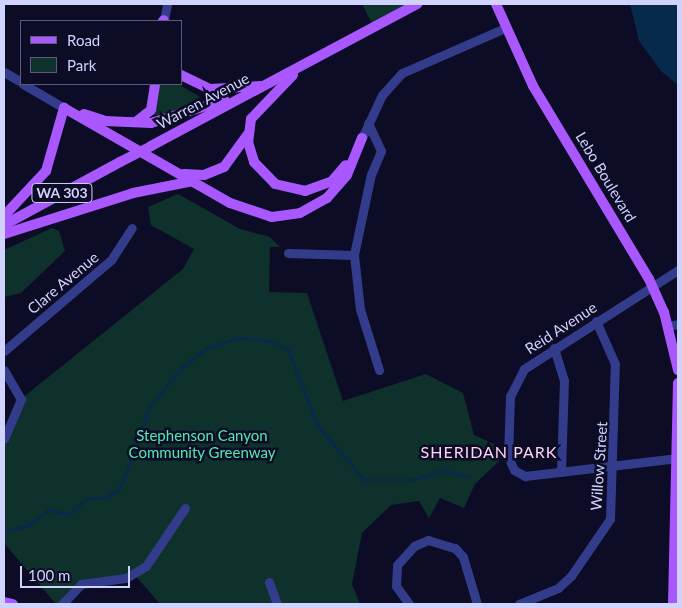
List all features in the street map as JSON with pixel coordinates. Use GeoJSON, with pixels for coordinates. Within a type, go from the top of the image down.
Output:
{"type":"FeatureCollection","features":[{"type":"Feature","properties":{"kind":"main road","name":"Warren Avenue"},"geometry":{"type":"LineString","coordinates":[[4,225],[417,4]]}},
{"type":"Feature","properties":{"kind":"main road","name":"Lebo Boulevard"},"geometry":{"type":"LineString","coordinates":[[496,4],[505,28],[533,86],[652,285],[673,325],[678,364]]}},
{"type":"Feature","properties":{"kind":"main road"},"geometry":{"type":"LineString","coordinates":[[178,173],[204,175],[224,167],[248,133],[251,119],[263,101],[303,65]]}},
{"type":"Feature","properties":{"kind":"main road"},"geometry":{"type":"LineString","coordinates":[[182,75],[210,89],[263,86]]}},
{"type":"Feature","properties":{"kind":"main road"},"geometry":{"type":"LineString","coordinates":[[136,123],[151,110],[156,85]]}},
{"type":"Feature","properties":{"kind":"main road"},"geometry":{"type":"LineString","coordinates":[[64,108],[105,121],[136,123],[186,115],[263,86]]}},
{"type":"Feature","properties":{"kind":"main road"},"geometry":{"type":"LineString","coordinates":[[64,108],[252,213],[291,216],[333,193],[347,175],[362,138]]}},
{"type":"Feature","properties":{"kind":"main road"},"geometry":{"type":"LineString","coordinates":[[4,216],[46,171],[64,108]]}},
{"type":"Feature","properties":{"kind":"main road"},"geometry":{"type":"LineString","coordinates":[[248,133],[254,162],[266,178],[284,188],[304,191],[338,175],[362,138]]}},
{"type":"Feature","properties":{"kind":"main road"},"geometry":{"type":"LineString","coordinates":[[4,234],[133,193],[195,182]]}},
{"type":"Feature","properties":{"kind":"main road"},"geometry":{"type":"LineString","coordinates":[[673,604],[678,383]]}},
{"type":"Feature","properties":{"kind":"main road"},"geometry":{"type":"LineString","coordinates":[[4,602],[13,604]]}},
{"type":"Feature","properties":{"kind":"street"},"geometry":{"type":"LineString","coordinates":[[164,20],[167,4]]}},
{"type":"Feature","properties":{"kind":"street"},"geometry":{"type":"LineString","coordinates":[[362,138],[382,95],[402,73],[505,28]]}},
{"type":"Feature","properties":{"kind":"street"},"geometry":{"type":"LineString","coordinates":[[4,72],[20,82]]}},
{"type":"Feature","properties":{"kind":"street"},"geometry":{"type":"LineString","coordinates":[[25,85],[64,108]]}},
{"type":"Feature","properties":{"kind":"street"},"geometry":{"type":"LineString","coordinates":[[368,123],[382,151],[371,174],[354,255],[360,309],[379,370]]}},
{"type":"Feature","properties":{"kind":"street","name":"Clare Avenue"},"geometry":{"type":"LineString","coordinates":[[4,351],[111,260],[132,228]]}},
{"type":"Feature","properties":{"kind":"street"},"geometry":{"type":"LineString","coordinates":[[288,253],[354,255]]}},
{"type":"Feature","properties":{"kind":"street","name":"Reid Avenue"},"geometry":{"type":"LineString","coordinates":[[561,472],[525,476],[514,470],[508,457],[510,396],[524,369],[678,270]]}},
{"type":"Feature","properties":{"kind":"street","name":"Willow Street"},"geometry":{"type":"LineString","coordinates":[[520,604],[558,588],[589,554],[610,519],[614,466],[616,364],[596,321]]}},
{"type":"Feature","properties":{"kind":"street"},"geometry":{"type":"LineString","coordinates":[[554,348],[564,380],[561,472],[677,458]]}},
{"type":"Feature","properties":{"kind":"street"},"geometry":{"type":"LineString","coordinates":[[4,370],[15,382],[21,399],[4,439]]}},
{"type":"Feature","properties":{"kind":"street"},"geometry":{"type":"LineString","coordinates":[[62,604],[82,584],[126,578],[146,566],[185,508]]}},
{"type":"Feature","properties":{"kind":"street"},"geometry":{"type":"LineString","coordinates":[[409,604],[396,586],[397,565],[414,546],[428,540],[455,548],[463,557],[477,604]]}},
{"type":"Feature","properties":{"kind":"street"},"geometry":{"type":"LineString","coordinates":[[269,582],[277,604]]}},
{"type":"Feature","properties":{"kind":"green space"},"geometry":{"type":"Polygon","coordinates":[[[362,4],[417,4],[374,28],[362,4]]]}},
{"type":"Feature","properties":{"kind":"green space"},"geometry":{"type":"Polygon","coordinates":[[[159,85],[180,85],[200,97],[170,114],[154,115],[159,85]]]}},
{"type":"Feature","properties":{"kind":"green space","name":"Stephenson Canyon Community Greenway"},"geometry":{"type":"Polygon","coordinates":[[[178,194],[240,229],[270,237],[280,247],[270,247],[269,292],[307,293],[343,401],[426,374],[463,393],[474,435],[499,446],[499,461],[475,484],[464,508],[440,498],[429,518],[419,501],[391,505],[362,533],[352,584],[360,604],[160,604],[134,574],[86,583],[62,604],[56,604],[4,543],[4,439],[21,399],[183,269],[194,249],[151,225],[148,207],[178,194]]]}},
{"type":"Feature","properties":{"kind":"green space"},"geometry":{"type":"Polygon","coordinates":[[[52,228],[59,231],[65,251],[21,293],[4,297],[4,250],[52,228]]]}},
{"type":"Feature","properties":{"kind":"water"},"geometry":{"type":"Polygon","coordinates":[[[630,4],[678,4],[678,85],[661,71],[639,41],[630,4]]]}},
{"type":"Feature","properties":{"kind":"waterway"},"geometry":{"type":"LineString","coordinates":[[4,531],[29,525],[48,510],[70,514],[86,499],[107,497],[120,488],[150,406],[183,366],[207,348],[237,338],[267,340],[288,349],[318,426],[365,480],[412,480],[443,470],[469,477]]}},
{"type":"Feature","properties":{"kind":"district","name":"SHERIDAN PARK"},"geometry":{"type":"Point","coordinates":[489,452]}}]}
